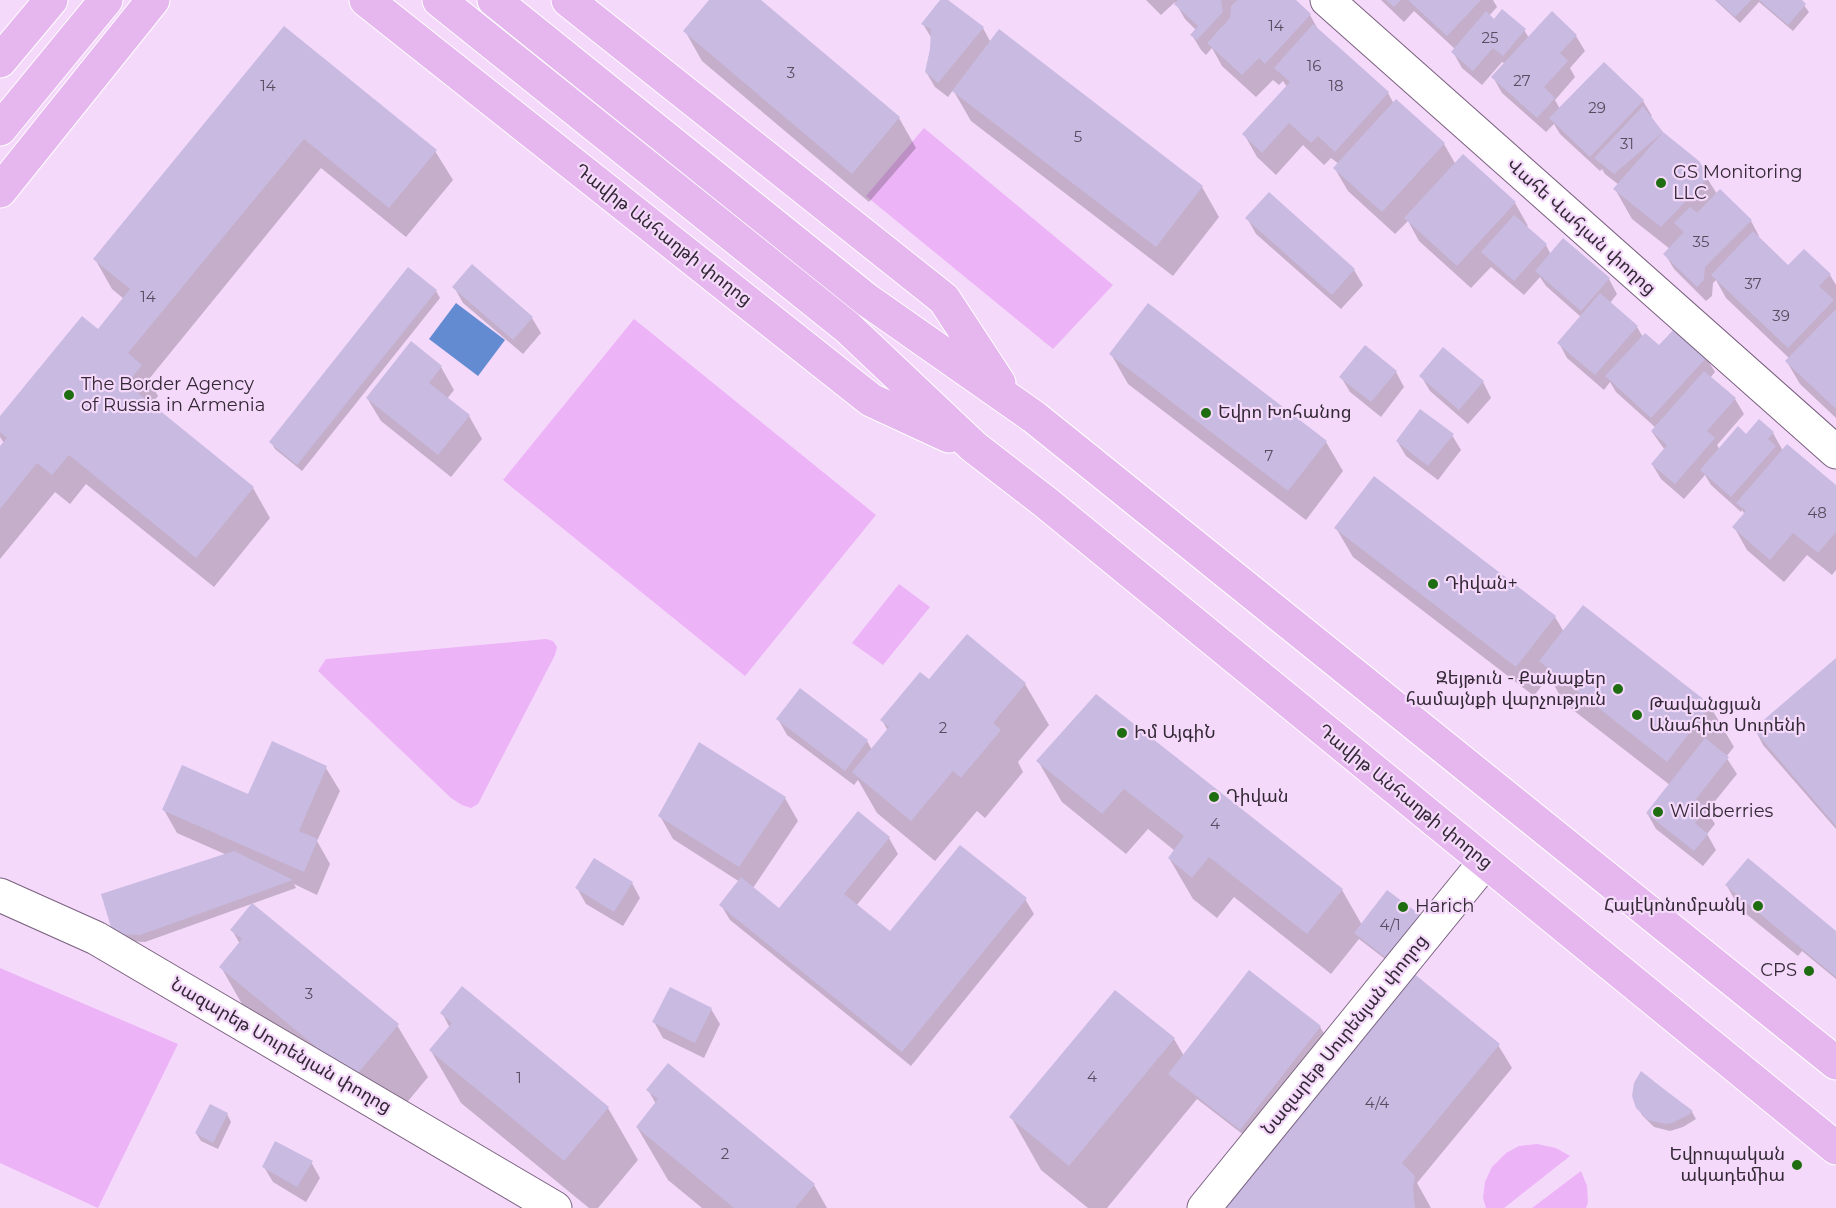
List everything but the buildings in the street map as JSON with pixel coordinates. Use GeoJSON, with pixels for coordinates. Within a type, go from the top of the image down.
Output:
{"type":"FeatureCollection","features":[{"type":"Feature","properties":{"kind":"main road"},"geometry":{"type":"LineString","coordinates":[[0,61],[51,0]]}},
{"type":"Feature","properties":{"kind":"main road"},"geometry":{"type":"LineString","coordinates":[[0,129],[106,0]]}},
{"type":"Feature","properties":{"kind":"main road"},"geometry":{"type":"LineString","coordinates":[[0,191],[153,0]]}},
{"type":"Feature","properties":{"kind":"main road","name":"Դավիթ Անհաղթի փողոց"},"geometry":{"type":"LineString","coordinates":[[366,0],[871,400],[974,447]]}},
{"type":"Feature","properties":{"kind":"main road","name":"Դավիթ Անհաղթի փողոց"},"geometry":{"type":"LineString","coordinates":[[439,0],[847,327],[974,447],[1044,501],[1836,1148]]}},
{"type":"Feature","properties":{"kind":"main road"},"geometry":{"type":"LineString","coordinates":[[494,0],[867,300],[1008,397],[1836,1063]]}},
{"type":"Feature","properties":{"kind":"main road"},"geometry":{"type":"LineString","coordinates":[[568,0],[944,299],[1008,397]]}},
{"type":"Feature","properties":{"kind":"street","name":"Վահե Վահյան փողոց"},"geometry":{"type":"LineString","coordinates":[[1327,0],[1836,452]]}},
{"type":"Feature","properties":{"kind":"street","name":"Նազարեթ Սուրենյան փողոց"},"geometry":{"type":"LineString","coordinates":[[1204,1208],[1485,862]]}},
{"type":"Feature","properties":{"kind":"street","name":"Նազարեթ Սուրենյան փողոց"},"geometry":{"type":"LineString","coordinates":[[0,895],[96,938],[555,1208]]}},
{"type":"Feature","properties":{"kind":"shaded area"},"geometry":{"type":"Polygon","coordinates":[[[924,128],[1113,285],[1053,349],[866,196],[924,128]]]}},
{"type":"Feature","properties":{"kind":"shaded area"},"geometry":{"type":"Polygon","coordinates":[[[634,319],[876,515],[745,676],[503,480],[634,319]]]}},
{"type":"Feature","properties":{"kind":"shaded area"},"geometry":{"type":"Polygon","coordinates":[[[899,584],[930,607],[883,665],[852,643],[899,584]]]}},
{"type":"Feature","properties":{"kind":"shaded area"},"geometry":{"type":"Polygon","coordinates":[[[546,639],[553,641],[557,647],[555,655],[478,804],[471,808],[451,798],[318,671],[326,659],[546,639]]]}},
{"type":"Feature","properties":{"kind":"shaded area"},"geometry":{"type":"Polygon","coordinates":[[[0,968],[178,1044],[98,1208],[0,1163],[0,968]]]}},
{"type":"Feature","properties":{"kind":"shaded area"},"geometry":{"type":"Polygon","coordinates":[[[1537,1144],[1556,1148],[1570,1156],[1504,1208],[1486,1208],[1483,1198],[1485,1182],[1492,1167],[1506,1153],[1519,1146],[1537,1144]]]}},
{"type":"Feature","properties":{"kind":"shaded area"},"geometry":{"type":"Polygon","coordinates":[[[1581,1171],[1587,1186],[1586,1208],[1532,1208],[1581,1171]]]}},
{"type":"Feature","properties":{"kind":"water"},"geometry":{"type":"Polygon","coordinates":[[[456,303],[505,340],[478,376],[429,339],[456,303]]]}},
{"type":"Feature","properties":{"kind":"place","name":"GS Monitoring LLC"},"geometry":{"type":"Point","coordinates":[1661,183]}},
{"type":"Feature","properties":{"kind":"place","name":"The Border Agency of Russia in Armenia"},"geometry":{"type":"Point","coordinates":[69,395]}},
{"type":"Feature","properties":{"kind":"place","name":"Եվրո Խոհանոց"},"geometry":{"type":"Point","coordinates":[1206,413]}},
{"type":"Feature","properties":{"kind":"place","name":"Դիվան+"},"geometry":{"type":"Point","coordinates":[1433,584]}},
{"type":"Feature","properties":{"kind":"place","name":"Զեյթուն - Քանաքեր համայնքի վարչություն"},"geometry":{"type":"Point","coordinates":[1618,689]}},
{"type":"Feature","properties":{"kind":"place","name":"Թավանցյան Անահիտ Սուրենի"},"geometry":{"type":"Point","coordinates":[1637,715]}},
{"type":"Feature","properties":{"kind":"place","name":"Իմ ԱյգիՆ"},"geometry":{"type":"Point","coordinates":[1122,733]}},
{"type":"Feature","properties":{"kind":"place","name":"Դիվան"},"geometry":{"type":"Point","coordinates":[1214,797]}},
{"type":"Feature","properties":{"kind":"place","name":"Wildberries"},"geometry":{"type":"Point","coordinates":[1658,812]}},
{"type":"Feature","properties":{"kind":"place","name":"Հայէկոնոմբանկ"},"geometry":{"type":"Point","coordinates":[1758,906]}},
{"type":"Feature","properties":{"kind":"place","name":"Harich"},"geometry":{"type":"Point","coordinates":[1403,907]}},
{"type":"Feature","properties":{"kind":"place","name":"CPS"},"geometry":{"type":"Point","coordinates":[1809,971]}},
{"type":"Feature","properties":{"kind":"place","name":"Եվրոպական ակադեմիա"},"geometry":{"type":"Point","coordinates":[1797,1165]}}]}
